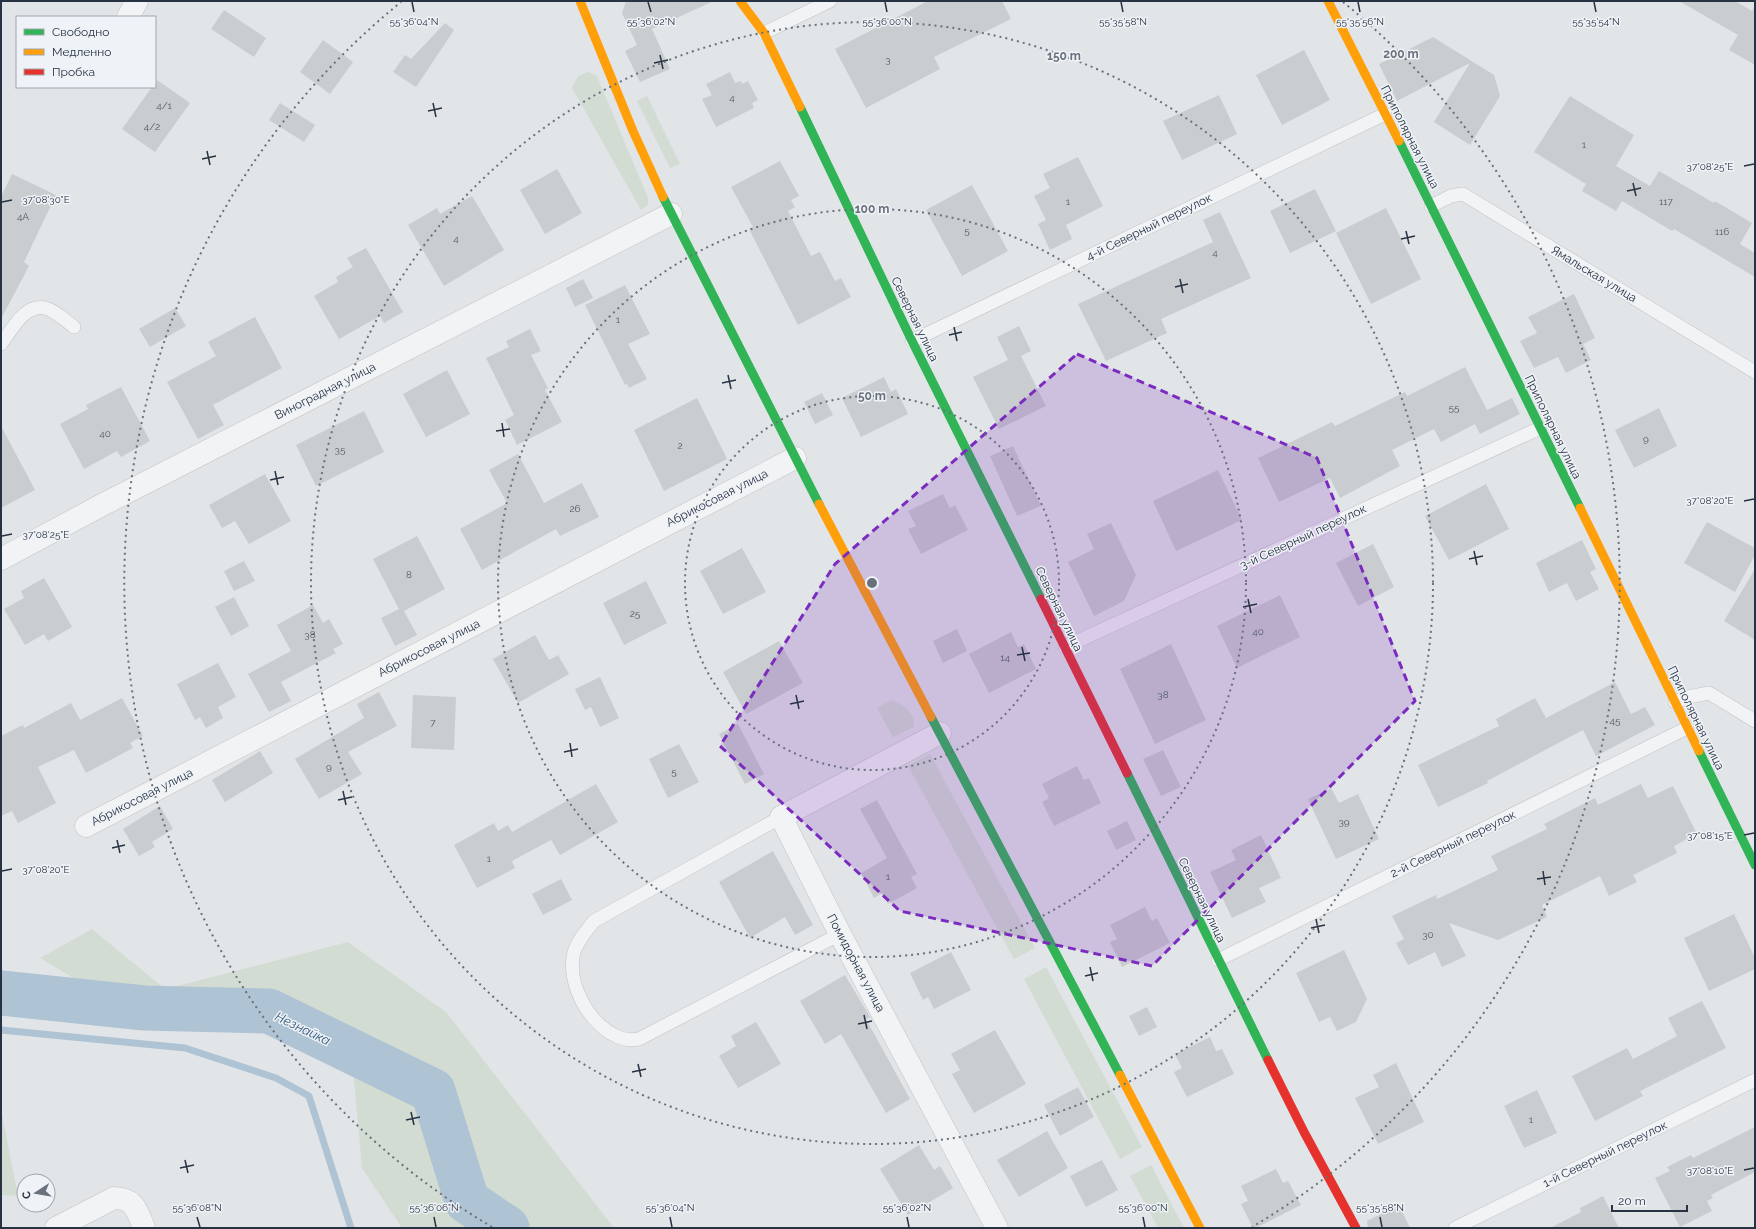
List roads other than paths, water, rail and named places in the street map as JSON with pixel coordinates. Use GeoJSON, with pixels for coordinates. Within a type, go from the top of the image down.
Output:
{"type":"FeatureCollection","features":[{"type":"Feature","properties":{"kind":"street"},"geometry":{"type":"LineString","coordinates":[[129,16],[137,1]]}},
{"type":"Feature","properties":{"kind":"street"},"geometry":{"type":"LineString","coordinates":[[580,1],[636,138],[671,214],[795,458],[1200,1228]]}},
{"type":"Feature","properties":{"kind":"street","name":"Северная улица"},"geometry":{"type":"LineString","coordinates":[[740,1],[764,33],[912,341],[1065,647],[1218,960],[1304,1132],[1356,1228]]}},
{"type":"Feature","properties":{"kind":"street","name":"Приполярная улица"},"geometry":{"type":"LineString","coordinates":[[1328,1],[1431,206],[1755,865]]}},
{"type":"Feature","properties":{"kind":"street","name":"Виноградная улица"},"geometry":{"type":"LineString","coordinates":[[1,559],[107,502],[671,214]]}},
{"type":"Feature","properties":{"kind":"street","name":"Абрикосовая улица"},"geometry":{"type":"LineString","coordinates":[[86,826],[795,458]]}},
{"type":"Feature","properties":{"kind":"street"},"geometry":{"type":"LineString","coordinates":[[781,817],[940,733]]}},
{"type":"Feature","properties":{"kind":"street","name":"Помидорная улица"},"geometry":{"type":"LineString","coordinates":[[781,817],[840,934],[997,1228]]}},
{"type":"Feature","properties":{"kind":"street"},"geometry":{"type":"LineString","coordinates":[[56,1228],[114,1198],[124,1198],[130,1201],[136,1208],[144,1228]]}},
{"type":"Feature","properties":{"kind":"lane"},"geometry":{"type":"LineString","coordinates":[[764,33],[830,1]]}},
{"type":"Feature","properties":{"kind":"lane","name":"4-й Северный переулок"},"geometry":{"type":"LineString","coordinates":[[912,341],[1385,114]]}},
{"type":"Feature","properties":{"kind":"lane","name":"Ямальская улица"},"geometry":{"type":"LineString","coordinates":[[1431,206],[1451,196],[1463,194],[1755,372]]}},
{"type":"Feature","properties":{"kind":"lane"},"geometry":{"type":"LineString","coordinates":[[1,344],[26,312],[37,308],[45,308],[53,312],[74,327]]}},
{"type":"Feature","properties":{"kind":"lane","name":"3-й Северный переулок"},"geometry":{"type":"LineString","coordinates":[[1065,647],[1540,428]]}},
{"type":"Feature","properties":{"kind":"lane"},"geometry":{"type":"LineString","coordinates":[[1675,702],[1688,697],[1709,693],[1755,721]]}},
{"type":"Feature","properties":{"kind":"lane","name":"2-й Северный переулок"},"geometry":{"type":"LineString","coordinates":[[1218,960],[1687,728]]}},
{"type":"Feature","properties":{"kind":"lane"},"geometry":{"type":"LineString","coordinates":[[781,817],[594,921],[579,941],[574,952],[572,975],[578,994],[591,1015],[604,1028],[621,1038],[639,1039],[840,934]]}},
{"type":"Feature","properties":{"kind":"lane","name":"1-й Северный переулок"},"geometry":{"type":"LineString","coordinates":[[1455,1228],[1755,1080]]}},
{"type":"Feature","properties":{"kind":"waterway","name":"Незнайка"},"geometry":{"type":"LineString","coordinates":[[1,993],[144,1008],[269,1011],[433,1091],[467,1201],[507,1228]]}},
{"type":"Feature","properties":{"kind":"waterway","name":"Незнайка"},"geometry":{"type":"LineString","coordinates":[[1,1030],[185,1048],[276,1078],[309,1096],[351,1228]]}}]}
